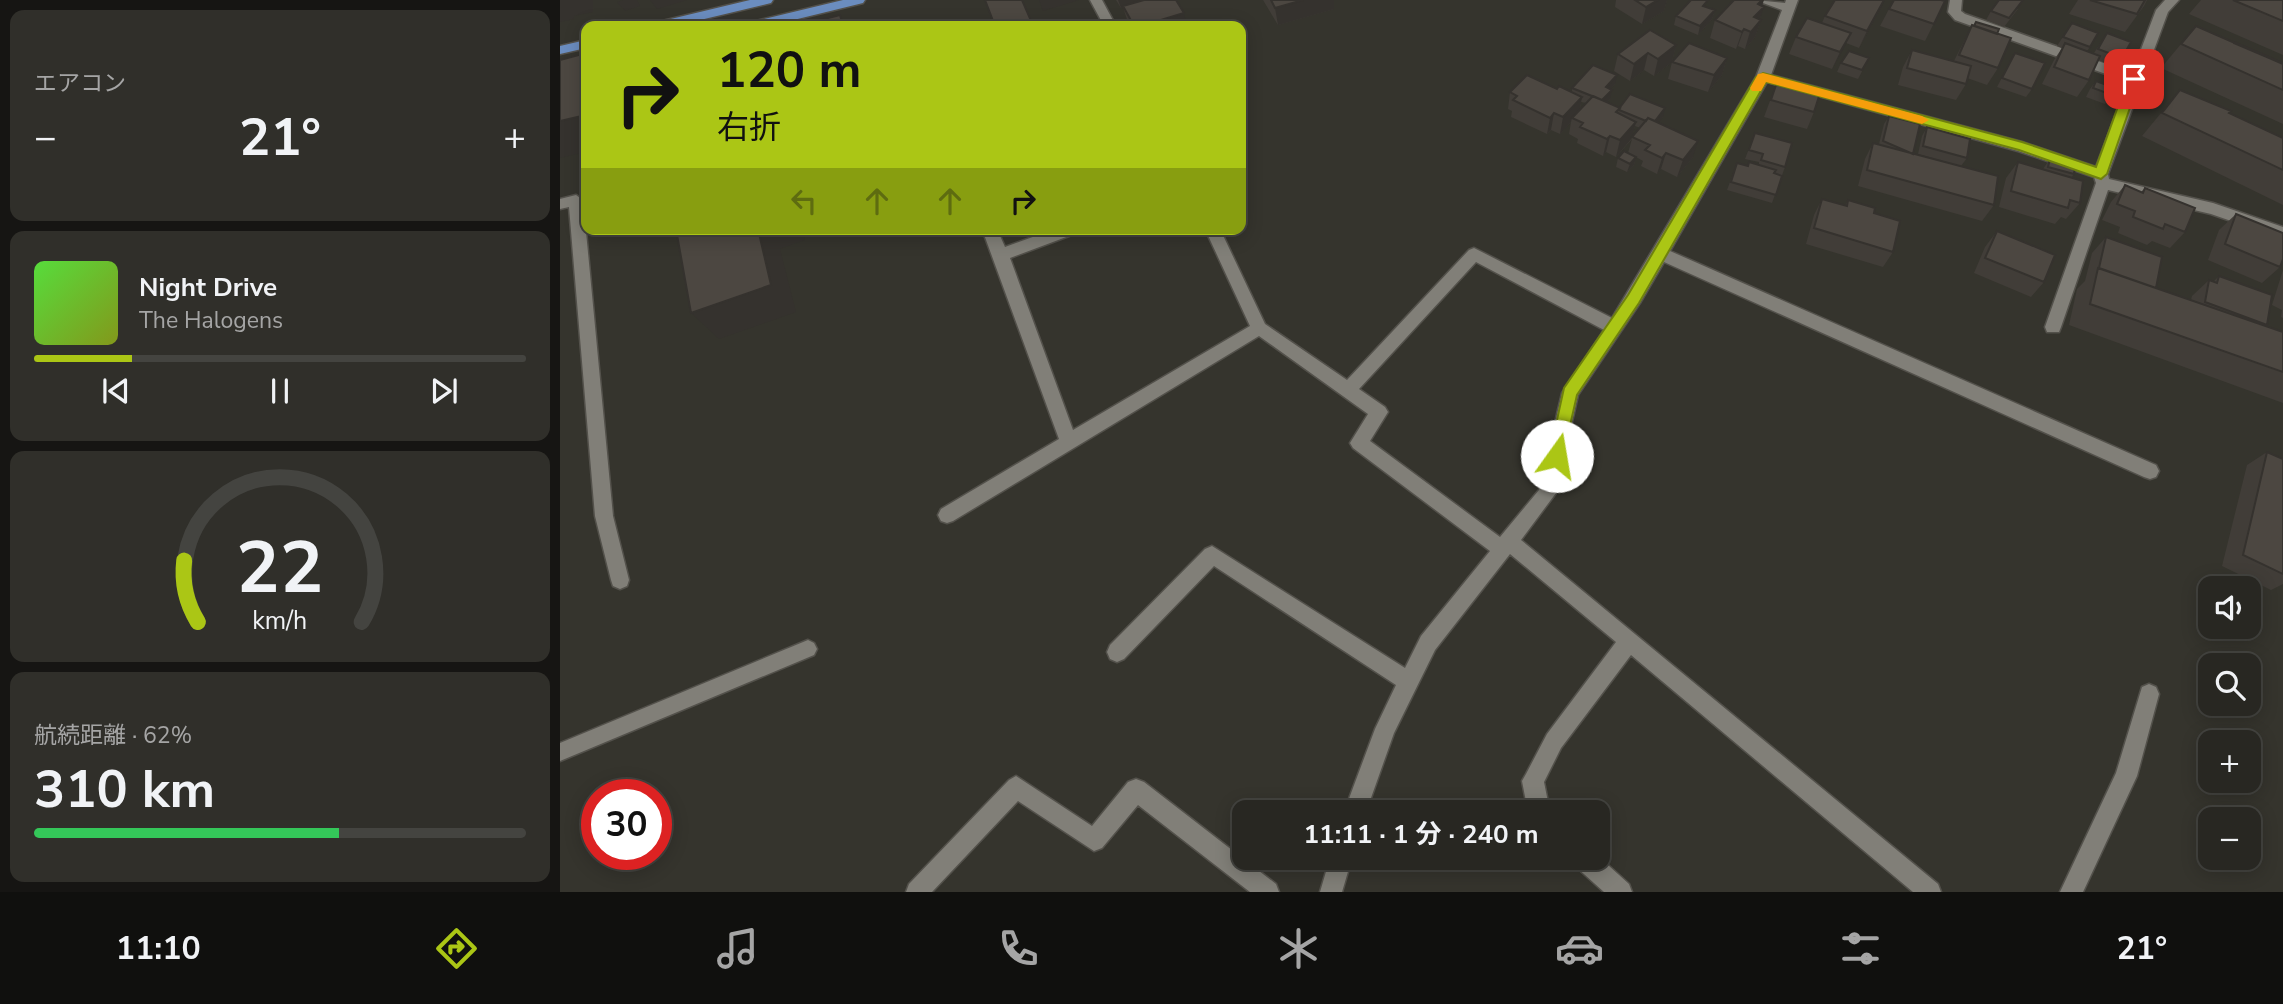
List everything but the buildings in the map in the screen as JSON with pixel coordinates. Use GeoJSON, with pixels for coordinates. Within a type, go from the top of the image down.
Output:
{"type":"FeatureCollection","features":[{"type":"Feature","properties":{"kind":"main road"},"geometry":{"type":"LineString","coordinates":[[680,21],[767,0]]}},
{"type":"Feature","properties":{"kind":"main road"},"geometry":{"type":"LineString","coordinates":[[773,21],[859,0]]}},
{"type":"Feature","properties":{"kind":"main road"},"geometry":{"type":"LineString","coordinates":[[560,50],[581,45]]}},
{"type":"Feature","properties":{"kind":"street"},"geometry":{"type":"LineString","coordinates":[[1096,0],[1107,21]]}},
{"type":"Feature","properties":{"kind":"street"},"geometry":{"type":"LineString","coordinates":[[1359,800],[1385,729],[1428,643],[1547,493],[1570,393],[1614,327],[1763,77],[1791,4],[1761,0]]}},
{"type":"Feature","properties":{"kind":"street"},"geometry":{"type":"LineString","coordinates":[[1956,0],[1954,12],[1959,17],[2134,79]]}},
{"type":"Feature","properties":{"kind":"street"},"geometry":{"type":"LineString","coordinates":[[2053,327],[2134,79],[2162,10],[2173,0]]}},
{"type":"Feature","properties":{"kind":"street"},"geometry":{"type":"LineString","coordinates":[[1763,77],[2022,146],[2102,178],[2213,209],[2283,233]]}},
{"type":"Feature","properties":{"kind":"street"},"geometry":{"type":"LineString","coordinates":[[560,204],[576,200],[604,516],[620,580]]}},
{"type":"Feature","properties":{"kind":"street"},"geometry":{"type":"LineString","coordinates":[[992,235],[1069,442]]}},
{"type":"Feature","properties":{"kind":"street"},"geometry":{"type":"LineString","coordinates":[[1001,255],[1056,235]]}},
{"type":"Feature","properties":{"kind":"street"},"geometry":{"type":"LineString","coordinates":[[1215,235],[1259,328],[1379,412],[1359,443],[1505,544],[1629,641],[1930,892]]}},
{"type":"Feature","properties":{"kind":"street"},"geometry":{"type":"LineString","coordinates":[[1659,253],[2150,471]]}},
{"type":"Feature","properties":{"kind":"street"},"geometry":{"type":"LineString","coordinates":[[1348,390],[1475,254],[1614,327]]}},
{"type":"Feature","properties":{"kind":"street"},"geometry":{"type":"LineString","coordinates":[[947,515],[1259,328]]}},
{"type":"Feature","properties":{"kind":"street"},"geometry":{"type":"LineString","coordinates":[[1118,652],[1212,555],[1408,681]]}},
{"type":"Feature","properties":{"kind":"street"},"geometry":{"type":"LineString","coordinates":[[1537,800],[1533,781],[1554,741],[1629,641]]}},
{"type":"Feature","properties":{"kind":"street"},"geometry":{"type":"LineString","coordinates":[[2071,892],[2126,776],[2149,694]]}},
{"type":"Feature","properties":{"kind":"street"},"geometry":{"type":"LineString","coordinates":[[917,892],[1016,787],[1094,840],[1136,790],[1268,892]]}},
{"type":"Feature","properties":{"kind":"street"},"geometry":{"type":"LineString","coordinates":[[1331,892],[1337,870]]}},
{"type":"Feature","properties":{"kind":"street"},"geometry":{"type":"LineString","coordinates":[[1596,870],[1621,892]]}},
{"type":"Feature","properties":{"kind":"lane"},"geometry":{"type":"LineString","coordinates":[[560,752],[808,649]]}},
{"type":"Feature","properties":{"kind":"slow traffic"},"geometry":{"type":"LineString","coordinates":[[1756,88],[1763,77],[1922,120]]}},
{"type":"Feature","properties":{"kind":"route"},"geometry":{"type":"LineString","coordinates":[[1557,456],[1570,393],[1633,299],[1763,77],[2022,146],[2101,174],[2134,79]]}}]}
